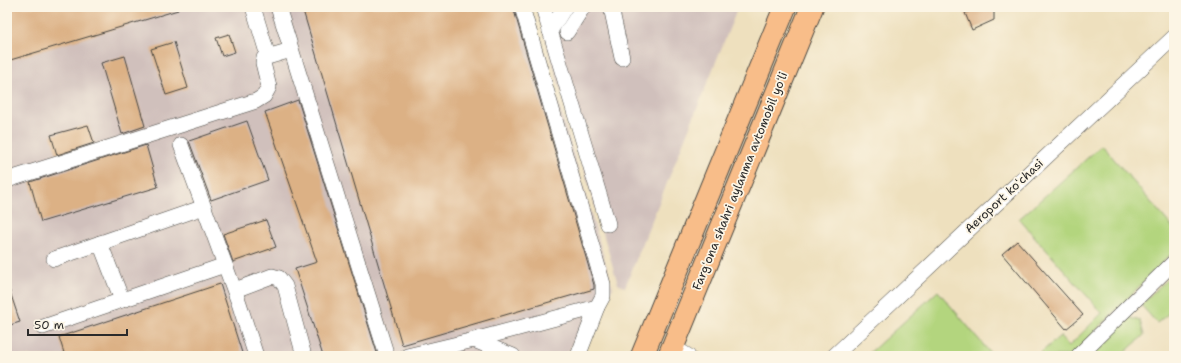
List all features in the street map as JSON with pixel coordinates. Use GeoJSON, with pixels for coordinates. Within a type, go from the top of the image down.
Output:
{"type":"FeatureCollection","features":[{"type":"Feature","properties":{"kind":"highway","name":"Fargʻona shahri aylanma avtomobil yoʻli"},"geometry":{"type":"LineString","coordinates":[[677,353],[812,7]]}},
{"type":"Feature","properties":{"kind":"highway","name":"Fargʻona shahri aylanma avtomobil yoʻli"},"geometry":{"type":"LineString","coordinates":[[642,356],[782,8]]}},
{"type":"Feature","properties":{"kind":"street"},"geometry":{"type":"LineString","coordinates":[[253,7],[268,56]]}},
{"type":"Feature","properties":{"kind":"street"},"geometry":{"type":"LineString","coordinates":[[278,7],[387,356]]}},
{"type":"Feature","properties":{"kind":"street"},"geometry":{"type":"LineString","coordinates":[[522,7],[603,284],[603,296],[597,307],[578,356]]}},
{"type":"Feature","properties":{"kind":"street"},"geometry":{"type":"LineString","coordinates":[[550,31],[565,7]]}},
{"type":"Feature","properties":{"kind":"street"},"geometry":{"type":"LineString","coordinates":[[567,32],[583,7]]}},
{"type":"Feature","properties":{"kind":"street"},"geometry":{"type":"LineString","coordinates":[[611,7],[622,58]]}},
{"type":"Feature","properties":{"kind":"street"},"geometry":{"type":"LineString","coordinates":[[544,8],[608,224]]}},
{"type":"Feature","properties":{"kind":"street","name":"Aeroport koʻchasi"},"geometry":{"type":"LineString","coordinates":[[834,356],[1174,36]]}},
{"type":"Feature","properties":{"kind":"street"},"geometry":{"type":"LineString","coordinates":[[7,180],[256,101],[264,96],[269,86],[262,60],[268,56],[291,50]]}},
{"type":"Feature","properties":{"kind":"street"},"geometry":{"type":"LineString","coordinates":[[181,145],[234,290],[256,356]]}},
{"type":"Feature","properties":{"kind":"street"},"geometry":{"type":"LineString","coordinates":[[54,259],[204,207]]}},
{"type":"Feature","properties":{"kind":"street"},"geometry":{"type":"LineString","coordinates":[[100,243],[122,300]]}},
{"type":"Feature","properties":{"kind":"street"},"geometry":{"type":"LineString","coordinates":[[1078,356],[1174,262]]}},
{"type":"Feature","properties":{"kind":"street"},"geometry":{"type":"LineString","coordinates":[[43,328],[225,265]]}},
{"type":"Feature","properties":{"kind":"street"},"geometry":{"type":"LineString","coordinates":[[234,290],[272,276],[279,278],[285,286],[304,356]]}},
{"type":"Feature","properties":{"kind":"street"},"geometry":{"type":"LineString","coordinates":[[407,356],[474,340],[597,307]]}},
{"type":"Feature","properties":{"kind":"street"},"geometry":{"type":"LineString","coordinates":[[474,340],[513,356]]}},
{"type":"Feature","properties":{"kind":"shaded area"},"geometry":{"type":"Polygon","coordinates":[[[7,7],[530,7],[613,288],[565,356],[7,356],[7,7]]]}},
{"type":"Feature","properties":{"kind":"shaded area"},"geometry":{"type":"Polygon","coordinates":[[[536,7],[738,7],[625,287],[618,284],[536,7]]]}},
{"type":"Feature","properties":{"kind":"green space"},"geometry":{"type":"Polygon","coordinates":[[[1102,145],[1174,229],[1174,251],[1071,356],[1037,356],[1060,336],[1069,346],[1102,313],[1019,219],[1102,145]]]}},
{"type":"Feature","properties":{"kind":"green space"},"geometry":{"type":"Polygon","coordinates":[[[1174,272],[1174,313],[1168,314],[1157,323],[1141,305],[1174,272]]]}},
{"type":"Feature","properties":{"kind":"green space"},"geometry":{"type":"Polygon","coordinates":[[[938,291],[992,355],[991,356],[866,356],[938,291]]]}},
{"type":"Feature","properties":{"kind":"green space"},"geometry":{"type":"Polygon","coordinates":[[[1128,317],[1140,321],[1144,335],[1121,356],[1087,356],[1128,317]]]}},
{"type":"Feature","properties":{"kind":"building"},"geometry":{"type":"Polygon","coordinates":[[[7,7],[178,7],[178,10],[7,61],[7,7]]]}},
{"type":"Feature","properties":{"kind":"building"},"geometry":{"type":"Polygon","coordinates":[[[302,7],[513,7],[594,289],[402,345],[302,7]]]}},
{"type":"Feature","properties":{"kind":"building"},"geometry":{"type":"Polygon","coordinates":[[[980,7],[994,7],[994,20],[972,30],[965,13],[980,7]]]}},
{"type":"Feature","properties":{"kind":"building"},"geometry":{"type":"Polygon","coordinates":[[[229,34],[235,52],[222,56],[216,38],[229,34]]]}},
{"type":"Feature","properties":{"kind":"building"},"geometry":{"type":"Polygon","coordinates":[[[174,42],[188,88],[166,95],[151,49],[174,42]]]}},
{"type":"Feature","properties":{"kind":"building"},"geometry":{"type":"Polygon","coordinates":[[[125,56],[145,126],[122,134],[101,63],[125,56]]]}},
{"type":"Feature","properties":{"kind":"building"},"geometry":{"type":"Polygon","coordinates":[[[298,100],[378,356],[323,356],[295,269],[317,262],[265,112],[298,100]]]}},
{"type":"Feature","properties":{"kind":"building"},"geometry":{"type":"Polygon","coordinates":[[[247,121],[268,180],[211,200],[189,141],[247,121]]]}},
{"type":"Feature","properties":{"kind":"building"},"geometry":{"type":"Polygon","coordinates":[[[88,125],[94,143],[57,155],[51,135],[88,125]]]}},
{"type":"Feature","properties":{"kind":"building"},"geometry":{"type":"Polygon","coordinates":[[[146,145],[158,187],[41,222],[30,182],[146,145]]]}},
{"type":"Feature","properties":{"kind":"building"},"geometry":{"type":"Polygon","coordinates":[[[266,220],[276,247],[233,262],[223,234],[266,220]]]}},
{"type":"Feature","properties":{"kind":"building"},"geometry":{"type":"Polygon","coordinates":[[[1017,241],[1083,315],[1066,329],[1002,254],[1017,241]]]}},
{"type":"Feature","properties":{"kind":"building"},"geometry":{"type":"Polygon","coordinates":[[[220,284],[243,356],[65,356],[59,337],[220,284]]]}},
{"type":"Feature","properties":{"kind":"building"},"geometry":{"type":"Polygon","coordinates":[[[7,289],[9,289],[20,322],[7,326],[7,289]]]}}]}
